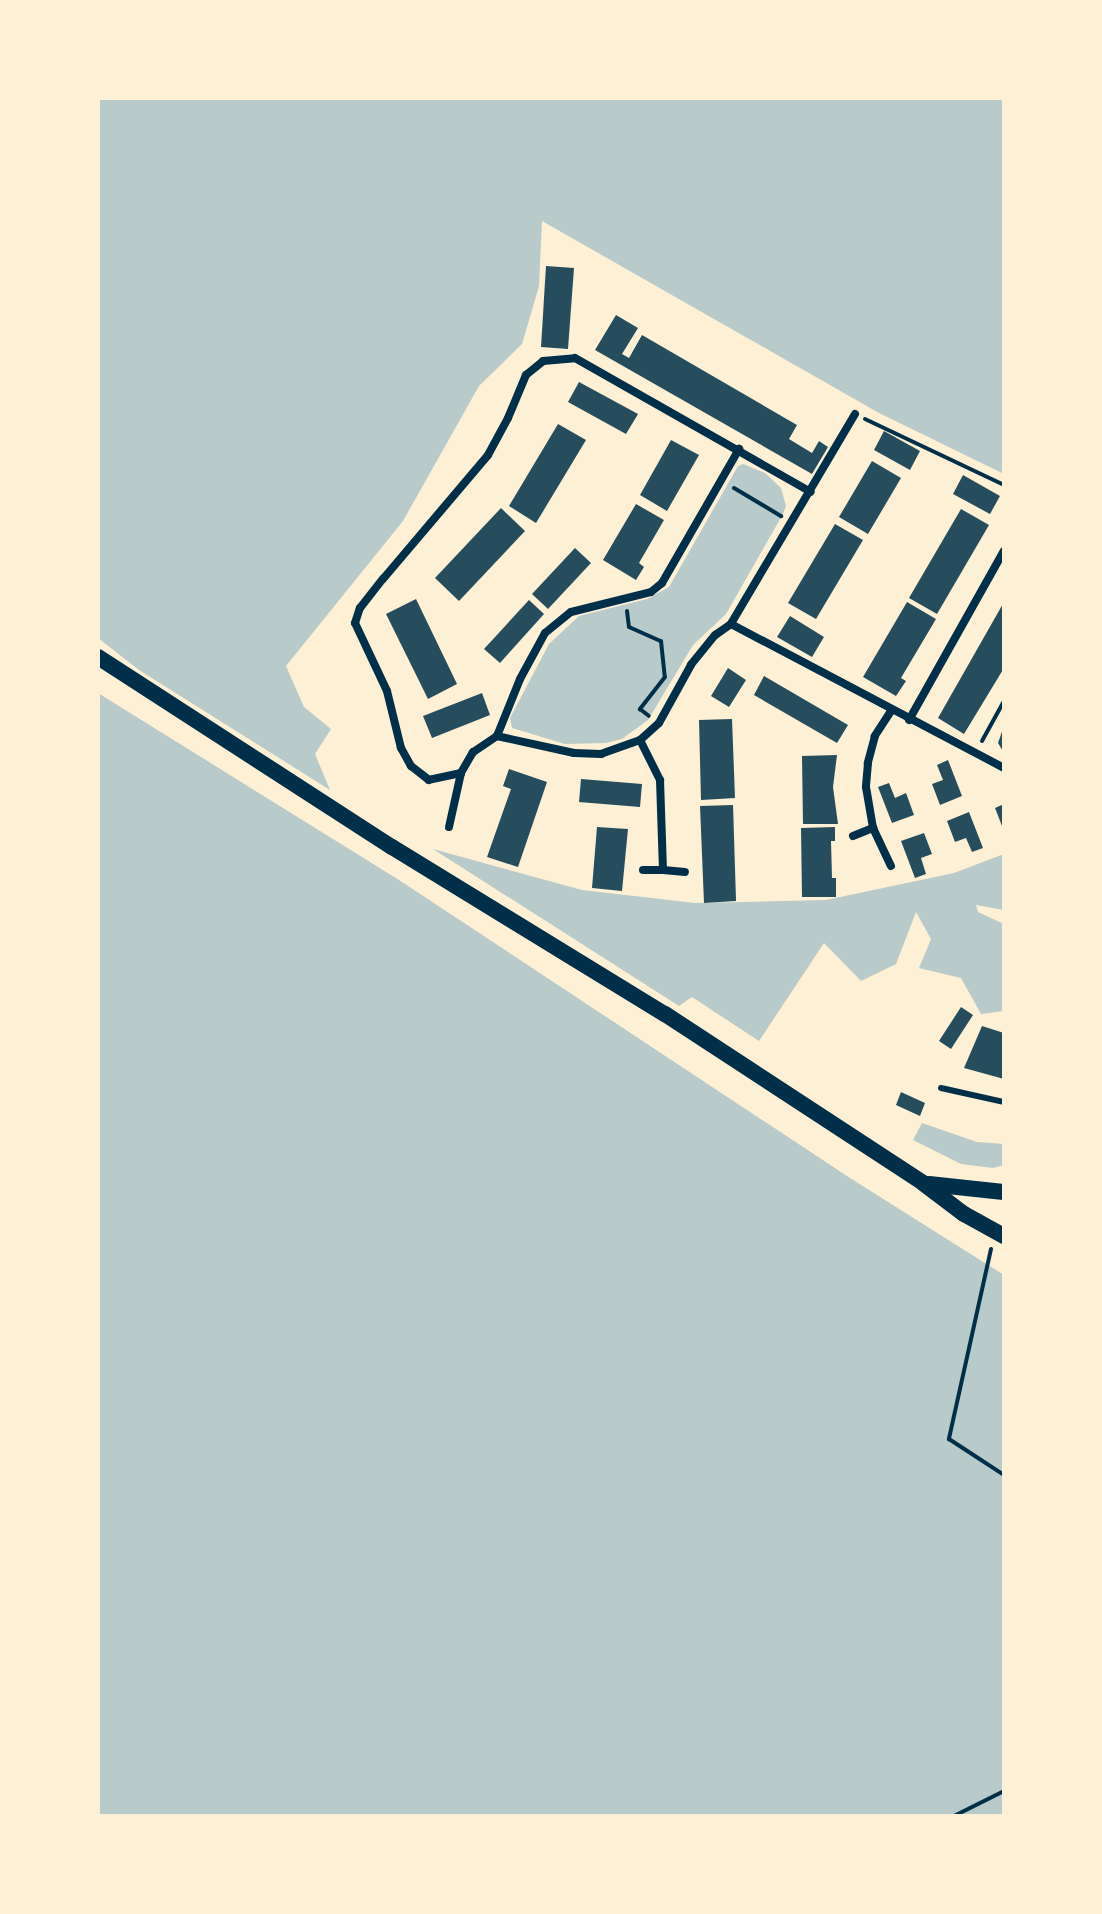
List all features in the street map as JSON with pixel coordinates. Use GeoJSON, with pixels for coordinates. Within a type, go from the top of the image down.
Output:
{"type":"FeatureCollection","features":[{"type":"Feature","properties":{"kind":"main road"},"geometry":{"type":"LineString","coordinates":[[98,657],[380,839],[665,1014],[923,1183],[964,1214],[1000,1234]]}},
{"type":"Feature","properties":{"kind":"main road"},"geometry":{"type":"LineString","coordinates":[[923,1183],[1004,1192]]}},
{"type":"Feature","properties":{"kind":"street"},"geometry":{"type":"LineString","coordinates":[[461,773],[429,780],[411,766],[401,748],[387,691],[355,623],[360,608],[390,569],[488,455],[526,375],[543,361],[575,358],[811,492]]}},
{"type":"Feature","properties":{"kind":"street"},"geometry":{"type":"LineString","coordinates":[[497,736],[574,753],[601,754],[640,740],[659,723],[691,665],[715,635],[731,624],[855,414]]}},
{"type":"Feature","properties":{"kind":"street"},"geometry":{"type":"LineString","coordinates":[[449,827],[461,773],[473,752],[497,736],[513,693],[545,633],[571,612],[651,592],[662,583],[739,449]]}},
{"type":"Feature","properties":{"kind":"street"},"geometry":{"type":"LineString","coordinates":[[909,720],[1004,551]]}},
{"type":"Feature","properties":{"kind":"street"},"geometry":{"type":"LineString","coordinates":[[731,624],[1004,768]]}},
{"type":"Feature","properties":{"kind":"street"},"geometry":{"type":"LineString","coordinates":[[891,711],[875,736],[866,787],[873,828],[891,866]]}},
{"type":"Feature","properties":{"kind":"street"},"geometry":{"type":"LineString","coordinates":[[640,740],[660,780],[663,870]]}},
{"type":"Feature","properties":{"kind":"street"},"geometry":{"type":"LineString","coordinates":[[853,836],[873,828]]}},
{"type":"Feature","properties":{"kind":"street"},"geometry":{"type":"LineString","coordinates":[[643,870],[685,872]]}},
{"type":"Feature","properties":{"kind":"lane"},"geometry":{"type":"LineString","coordinates":[[941,1088],[1004,1102]]}},
{"type":"Feature","properties":{"kind":"path"},"geometry":{"type":"LineString","coordinates":[[855,414],[1004,485]]}},
{"type":"Feature","properties":{"kind":"path"},"geometry":{"type":"LineString","coordinates":[[721,480],[790,522]]}},
{"type":"Feature","properties":{"kind":"path"},"geometry":{"type":"LineString","coordinates":[[626,597],[629,627],[661,641],[665,677],[640,709],[659,723]]}},
{"type":"Feature","properties":{"kind":"path"},"geometry":{"type":"LineString","coordinates":[[975,753],[1004,701]]}},
{"type":"Feature","properties":{"kind":"path"},"geometry":{"type":"LineString","coordinates":[[1000,1234],[949,1439],[1004,1475]]}},
{"type":"Feature","properties":{"kind":"path"},"geometry":{"type":"LineString","coordinates":[[954,1816],[1004,1791]]}},
{"type":"Feature","properties":{"kind":"shaded area"},"geometry":{"type":"Polygon","coordinates":[[[98,98],[1004,98],[1004,474],[879,413],[542,221],[539,286],[522,344],[479,386],[403,521],[286,666],[304,707],[331,729],[315,754],[330,790],[139,670],[98,638],[98,98]]]}},
{"type":"Feature","properties":{"kind":"shaded area"},"geometry":{"type":"Polygon","coordinates":[[[743,464],[765,473],[781,488],[786,506],[726,614],[693,645],[648,720],[622,739],[606,743],[565,744],[512,728],[510,718],[549,644],[579,616],[647,599],[669,587],[738,466],[743,464]]]}},
{"type":"Feature","properties":{"kind":"shaded area"},"geometry":{"type":"Polygon","coordinates":[[[98,693],[399,880],[850,1178],[1004,1275],[1004,1816],[98,1816],[98,693]]]}},
{"type":"Feature","properties":{"kind":"shaded area"},"geometry":{"type":"Polygon","coordinates":[[[433,849],[582,890],[695,903],[826,900],[954,873],[1004,854],[1004,910],[976,905],[978,912],[1004,924],[1004,1011],[981,1014],[961,978],[919,968],[931,939],[916,912],[896,964],[861,981],[824,943],[759,1041],[692,997],[679,1006],[433,849]]]}},
{"type":"Feature","properties":{"kind":"shaded area"},"geometry":{"type":"Polygon","coordinates":[[[922,1123],[977,1142],[1004,1144],[1004,1165],[993,1168],[961,1164],[913,1140],[922,1123]]]}},
{"type":"Feature","properties":{"kind":"building"},"geometry":{"type":"Polygon","coordinates":[[[546,266],[574,268],[568,349],[541,347],[546,266]]]}},
{"type":"Feature","properties":{"kind":"building"},"geometry":{"type":"Polygon","coordinates":[[[616,315],[638,328],[622,354],[629,358],[642,335],[797,425],[789,439],[812,453],[819,441],[828,447],[812,474],[595,350],[616,315]]]}},
{"type":"Feature","properties":{"kind":"building"},"geometry":{"type":"Polygon","coordinates":[[[579,382],[638,414],[626,434],[568,402],[579,382]]]}},
{"type":"Feature","properties":{"kind":"building"},"geometry":{"type":"Polygon","coordinates":[[[558,424],[586,440],[536,523],[509,506],[558,424]]]}},
{"type":"Feature","properties":{"kind":"building"},"geometry":{"type":"Polygon","coordinates":[[[884,431],[920,451],[910,470],[874,450],[884,431]]]}},
{"type":"Feature","properties":{"kind":"building"},"geometry":{"type":"Polygon","coordinates":[[[671,440],[699,455],[667,511],[640,495],[671,440]]]}},
{"type":"Feature","properties":{"kind":"building"},"geometry":{"type":"Polygon","coordinates":[[[872,461],[901,478],[868,534],[839,517],[872,461]]]}},
{"type":"Feature","properties":{"kind":"building"},"geometry":{"type":"Polygon","coordinates":[[[963,475],[1000,496],[990,514],[953,494],[963,475]]]}},
{"type":"Feature","properties":{"kind":"building"},"geometry":{"type":"Polygon","coordinates":[[[636,504],[664,520],[639,563],[644,567],[636,580],[603,560],[636,504]]]}},
{"type":"Feature","properties":{"kind":"building"},"geometry":{"type":"Polygon","coordinates":[[[501,508],[525,531],[459,601],[435,578],[501,508]]]}},
{"type":"Feature","properties":{"kind":"building"},"geometry":{"type":"Polygon","coordinates":[[[961,509],[989,525],[937,614],[909,598],[961,509]]]}},
{"type":"Feature","properties":{"kind":"building"},"geometry":{"type":"Polygon","coordinates":[[[835,524],[863,540],[816,619],[788,603],[835,524]]]}},
{"type":"Feature","properties":{"kind":"building"},"geometry":{"type":"Polygon","coordinates":[[[575,548],[591,563],[548,609],[532,594],[575,548]]]}},
{"type":"Feature","properties":{"kind":"building"},"geometry":{"type":"Polygon","coordinates":[[[416,599],[457,684],[428,699],[386,614],[416,599]]]}},
{"type":"Feature","properties":{"kind":"building"},"geometry":{"type":"Polygon","coordinates":[[[529,600],[544,614],[500,663],[484,649],[529,600]]]}},
{"type":"Feature","properties":{"kind":"building"},"geometry":{"type":"Polygon","coordinates":[[[907,602],[936,619],[901,678],[906,681],[896,696],[863,677],[907,602]]]}},
{"type":"Feature","properties":{"kind":"building"},"geometry":{"type":"Polygon","coordinates":[[[1004,602],[1004,668],[964,734],[938,718],[1004,602]]]}},
{"type":"Feature","properties":{"kind":"building"},"geometry":{"type":"Polygon","coordinates":[[[790,616],[824,637],[812,657],[777,637],[790,616]]]}},
{"type":"Feature","properties":{"kind":"building"},"geometry":{"type":"Polygon","coordinates":[[[728,668],[746,680],[729,707],[711,696],[728,668]]]}},
{"type":"Feature","properties":{"kind":"building"},"geometry":{"type":"Polygon","coordinates":[[[764,676],[848,725],[837,743],[754,695],[764,676]]]}},
{"type":"Feature","properties":{"kind":"building"},"geometry":{"type":"Polygon","coordinates":[[[482,693],[490,715],[432,738],[423,716],[482,693]]]}},
{"type":"Feature","properties":{"kind":"building"},"geometry":{"type":"Polygon","coordinates":[[[732,719],[735,798],[701,800],[699,720],[732,719]]]}},
{"type":"Feature","properties":{"kind":"building"},"geometry":{"type":"Polygon","coordinates":[[[1004,726],[1004,753],[998,743],[1004,726]]]}},
{"type":"Feature","properties":{"kind":"building"},"geometry":{"type":"Polygon","coordinates":[[[837,755],[833,787],[838,824],[803,824],[802,756],[837,755]]]}},
{"type":"Feature","properties":{"kind":"building"},"geometry":{"type":"Polygon","coordinates":[[[948,760],[962,796],[940,805],[932,784],[943,780],[937,765],[948,760]]]}},
{"type":"Feature","properties":{"kind":"building"},"geometry":{"type":"Polygon","coordinates":[[[509,769],[547,782],[518,867],[487,857],[511,789],[503,786],[509,769]]]}},
{"type":"Feature","properties":{"kind":"building"},"geometry":{"type":"Polygon","coordinates":[[[581,779],[642,784],[640,807],[579,802],[581,779]]]}},
{"type":"Feature","properties":{"kind":"building"},"geometry":{"type":"Polygon","coordinates":[[[889,783],[895,798],[906,793],[914,815],[892,823],[878,787],[889,783]]]}},
{"type":"Feature","properties":{"kind":"building"},"geometry":{"type":"Polygon","coordinates":[[[1004,804],[1004,831],[995,808],[1004,804]]]}},
{"type":"Feature","properties":{"kind":"building"},"geometry":{"type":"Polygon","coordinates":[[[733,805],[736,901],[704,903],[700,806],[733,805]]]}},
{"type":"Feature","properties":{"kind":"building"},"geometry":{"type":"Polygon","coordinates":[[[969,812],[983,848],[972,852],[966,838],[955,842],[947,821],[969,812]]]}},
{"type":"Feature","properties":{"kind":"building"},"geometry":{"type":"Polygon","coordinates":[[[597,827],[628,829],[622,891],[592,888],[597,827]]]}},
{"type":"Feature","properties":{"kind":"building"},"geometry":{"type":"Polygon","coordinates":[[[835,827],[835,841],[831,841],[836,897],[802,897],[801,828],[835,827]]]}},
{"type":"Feature","properties":{"kind":"building"},"geometry":{"type":"Polygon","coordinates":[[[924,833],[932,854],[921,858],[926,874],[915,878],[901,841],[924,833]]]}},
{"type":"Feature","properties":{"kind":"building"},"geometry":{"type":"Polygon","coordinates":[[[961,1007],[973,1015],[951,1049],[939,1041],[961,1007]]]}},
{"type":"Feature","properties":{"kind":"building"},"geometry":{"type":"Polygon","coordinates":[[[982,1026],[1004,1033],[1004,1079],[964,1068],[982,1026]]]}},
{"type":"Feature","properties":{"kind":"building"},"geometry":{"type":"Polygon","coordinates":[[[901,1092],[925,1103],[920,1116],[896,1105],[901,1092]]]}}]}
